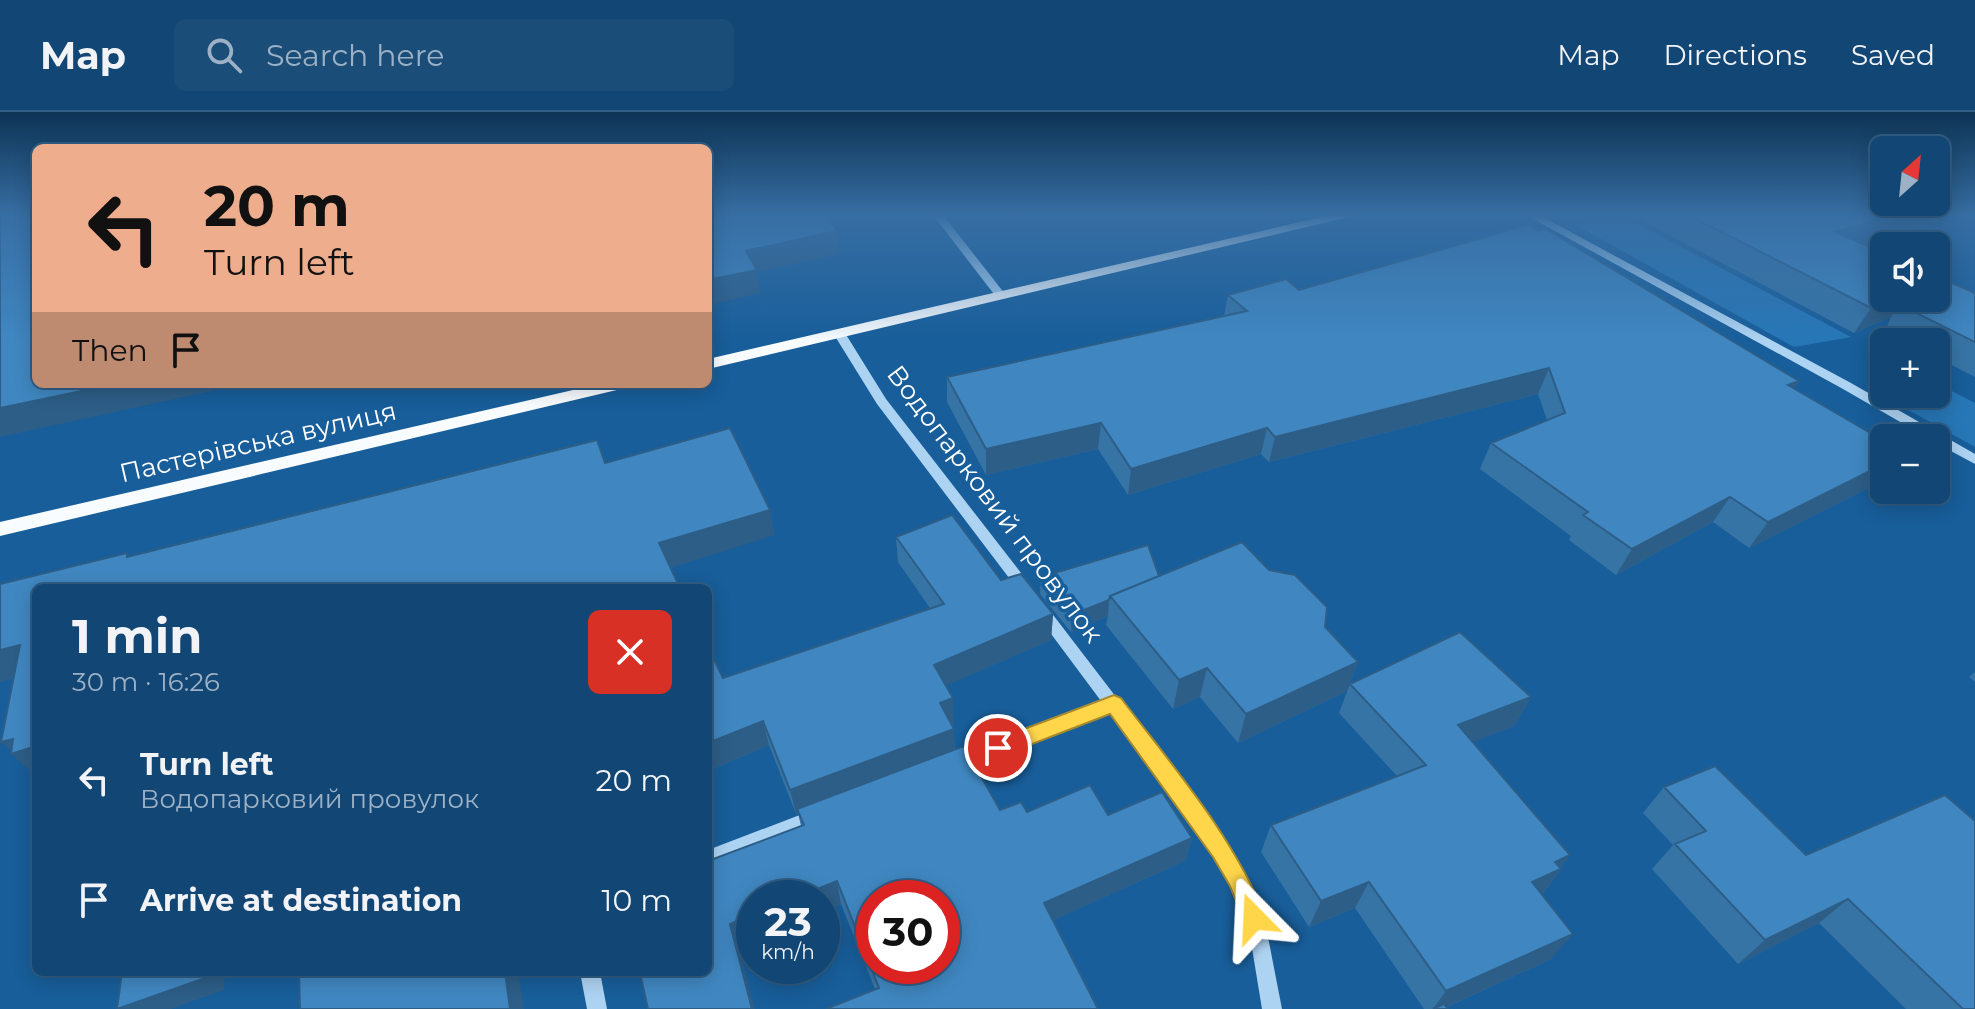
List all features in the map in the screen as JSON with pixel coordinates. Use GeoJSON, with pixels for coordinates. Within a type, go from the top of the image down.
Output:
{"type":"FeatureCollection","features":[{"type":"Feature","properties":{"kind":"main road"},"geometry":{"type":"LineString","coordinates":[[712,363],[1170,257]]}},
{"type":"Feature","properties":{"kind":"main road","name":"Пастерівська вулиця"},"geometry":{"type":"LineString","coordinates":[[0,529],[604,388]]}},
{"type":"Feature","properties":{"kind":"street"},"geometry":{"type":"LineString","coordinates":[[971,257],[1001,296]]}},
{"type":"Feature","properties":{"kind":"street"},"geometry":{"type":"LineString","coordinates":[[1608,257],[1847,386],[1975,460]]}},
{"type":"Feature","properties":{"kind":"street","name":"Водопарковий провулок"},"geometry":{"type":"LineString","coordinates":[[839,333],[900,427],[1114,703],[1206,828],[1240,881],[1260,942],[1272,1009]]}},
{"type":"Feature","properties":{"kind":"street"},"geometry":{"type":"LineString","coordinates":[[940,770],[1114,703]]}},
{"type":"Feature","properties":{"kind":"street"},"geometry":{"type":"LineString","coordinates":[[712,856],[838,809]]}},
{"type":"Feature","properties":{"kind":"street"},"geometry":{"type":"LineString","coordinates":[[591,976],[597,1009]]}},
{"type":"Feature","properties":{"kind":"shaded area"},"geometry":{"type":"Polygon","coordinates":[[[1633,257],[1700,257],[1851,337],[1794,347],[1633,257]]]}},
{"type":"Feature","properties":{"kind":"shaded area"},"geometry":{"type":"Polygon","coordinates":[[[1950,390],[1975,403],[1975,447],[1950,433],[1950,424],[1934,424],[1905,408],[1950,408],[1950,390]]]}},
{"type":"Feature","properties":{"kind":"building"},"geometry":{"type":"Polygon","coordinates":[[[0,257],[32,257],[32,388],[96,388],[0,408],[0,257]]]}},
{"type":"Feature","properties":{"kind":"building"},"geometry":{"type":"Polygon","coordinates":[[[712,257],[749,257],[757,270],[712,279],[712,257]]]}},
{"type":"Feature","properties":{"kind":"building"},"geometry":{"type":"Polygon","coordinates":[[[1416,257],[1592,257],[1799,381],[1788,385],[1870,433],[1870,471],[1768,522],[1730,497],[1632,549],[1583,515],[1588,512],[1491,443],[1565,413],[1549,368],[1275,437],[1267,428],[1131,469],[1101,423],[986,449],[947,377],[1247,311],[1228,295],[1286,279],[1299,290],[1416,257]]]}},
{"type":"Feature","properties":{"kind":"building"},"geometry":{"type":"Polygon","coordinates":[[[1770,257],[1870,257],[1870,307],[1770,257]]]}},
{"type":"Feature","properties":{"kind":"building"},"geometry":{"type":"Polygon","coordinates":[[[1950,282],[1975,293],[1975,342],[1914,312],[1950,312],[1950,282]]]}},
{"type":"Feature","properties":{"kind":"building"},"geometry":{"type":"Polygon","coordinates":[[[730,428],[770,510],[659,543],[678,584],[32,584],[32,747],[11,754],[13,739],[1,742],[20,645],[0,650],[0,584],[127,553],[127,557],[597,440],[605,463],[730,428]]]}},
{"type":"Feature","properties":{"kind":"building"},"geometry":{"type":"Polygon","coordinates":[[[952,515],[1001,580],[1021,574],[1053,614],[934,665],[953,698],[940,703],[954,729],[790,790],[763,721],[712,741],[712,655],[723,678],[944,604],[896,537],[952,515]]]}},
{"type":"Feature","properties":{"kind":"building"},"geometry":{"type":"Polygon","coordinates":[[[1242,542],[1269,570],[1295,575],[1327,607],[1325,627],[1358,662],[1246,714],[1207,668],[1179,680],[1110,596],[1242,542]]]}},
{"type":"Feature","properties":{"kind":"building"},"geometry":{"type":"Polygon","coordinates":[[[1148,545],[1159,576],[1072,615],[1041,577],[1148,545]]]}},
{"type":"Feature","properties":{"kind":"building"},"geometry":{"type":"Polygon","coordinates":[[[1460,632],[1531,697],[1458,725],[1570,855],[1555,862],[1561,869],[1532,882],[1573,934],[1446,991],[1369,882],[1321,901],[1271,825],[1426,765],[1350,684],[1460,632]]]}},
{"type":"Feature","properties":{"kind":"building"},"geometry":{"type":"Polygon","coordinates":[[[964,746],[1000,810],[1021,802],[1027,812],[1090,785],[1108,815],[1162,792],[1192,838],[1044,903],[1098,1009],[826,1009],[879,988],[877,984],[960,984],[960,880],[856,880],[856,929],[840,889],[840,880],[736,880],[736,922],[730,924],[736,947],[736,984],[746,984],[752,1009],[648,1009],[641,976],[712,976],[712,860],[804,825],[797,809],[964,746]]]}},
{"type":"Feature","properties":{"kind":"building"},"geometry":{"type":"Polygon","coordinates":[[[1715,766],[1806,855],[1945,795],[1975,821],[1975,1009],[1963,1009],[1848,899],[1765,940],[1675,844],[1706,831],[1664,787],[1715,766]]]}},
{"type":"Feature","properties":{"kind":"building"},"geometry":{"type":"Polygon","coordinates":[[[121,976],[208,976],[208,977],[117,1009],[121,976]]]}},
{"type":"Feature","properties":{"kind":"building"},"geometry":{"type":"Polygon","coordinates":[[[299,976],[506,976],[510,1009],[300,1009],[299,976]]]}},
{"type":"Feature","properties":{"kind":"route"},"geometry":{"type":"LineString","coordinates":[[998,748],[1114,703],[1221,849],[1240,881],[1254,918]]}}]}
